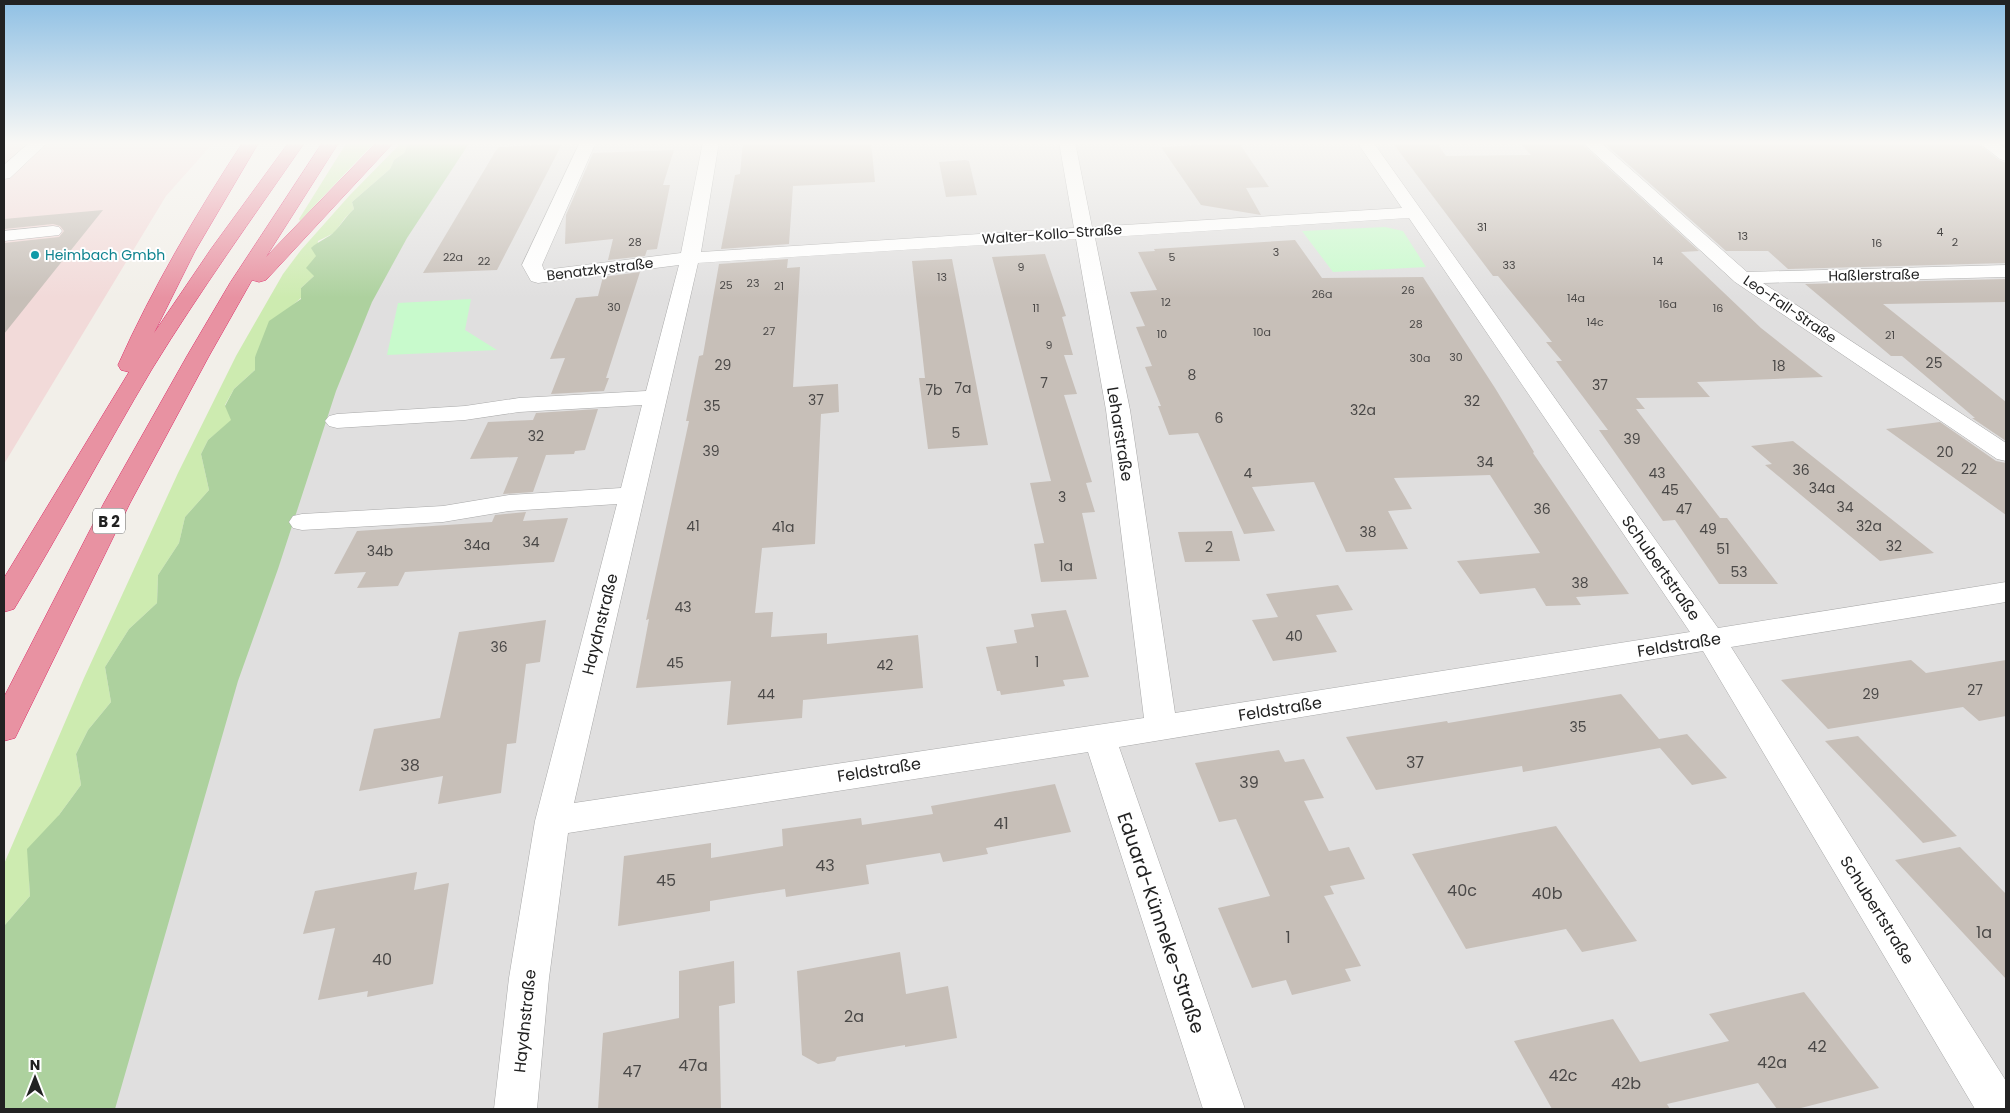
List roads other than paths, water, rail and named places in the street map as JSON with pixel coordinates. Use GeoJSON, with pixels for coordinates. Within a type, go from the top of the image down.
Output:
{"type":"FeatureCollection","features":[{"type":"Feature","properties":{"kind":"highway"},"geometry":{"type":"LineString","coordinates":[[99,438],[141,338],[192,238],[219,194]]}},
{"type":"Feature","properties":{"kind":"highway"},"geometry":{"type":"LineString","coordinates":[[4,602],[99,438],[226,242],[260,194]]}},
{"type":"Feature","properties":{"kind":"highway","name":"B 2"},"geometry":{"type":"LineString","coordinates":[[4,729],[68,598],[162,420],[221,317],[297,194]]}},
{"type":"Feature","properties":{"kind":"highway"},"geometry":{"type":"LineString","coordinates":[[221,317],[337,194]]}},
{"type":"Feature","properties":{"kind":"street","name":"Benatzkystraße"},"geometry":{"type":"LineString","coordinates":[[564,194],[532,265],[538,277],[690,258]]}},
{"type":"Feature","properties":{"kind":"street","name":"Haydnstraße"},"geometry":{"type":"LineString","coordinates":[[515,1109],[529,978],[552,821],[690,258],[702,194]]}},
{"type":"Feature","properties":{"kind":"street","name":"Leharstraße"},"geometry":{"type":"LineString","coordinates":[[1076,194],[1118,410],[1161,728]]}},
{"type":"Feature","properties":{"kind":"street","name":"Schubertstraße"},"geometry":{"type":"LineString","coordinates":[[1402,194],[1711,640],[1998,1109]]}},
{"type":"Feature","properties":{"kind":"street","name":"Leo-Fall-Straße"},"geometry":{"type":"LineString","coordinates":[[1648,194],[1742,278],[2006,454]]}},
{"type":"Feature","properties":{"kind":"street","name":"Walter-Kollo-Straße"},"geometry":{"type":"LineString","coordinates":[[690,258],[1415,212]]}},
{"type":"Feature","properties":{"kind":"street"},"geometry":{"type":"LineString","coordinates":[[4,236],[53,231]]}},
{"type":"Feature","properties":{"kind":"street","name":"Haßlerstraße"},"geometry":{"type":"LineString","coordinates":[[1742,278],[2006,271]]}},
{"type":"Feature","properties":{"kind":"street"},"geometry":{"type":"LineString","coordinates":[[337,421],[465,413],[519,405],[656,397]]}},
{"type":"Feature","properties":{"kind":"street"},"geometry":{"type":"LineString","coordinates":[[302,522],[443,514],[509,503],[632,495]]}},
{"type":"Feature","properties":{"kind":"street","name":"Feldstraße"},"geometry":{"type":"LineString","coordinates":[[552,821],[1161,728],[2006,592]]}},
{"type":"Feature","properties":{"kind":"street","name":"Eduard-Künneke-Straße"},"geometry":{"type":"LineString","coordinates":[[1099,737],[1224,1109]]}},
{"type":"Feature","properties":{"kind":"place","name":"Heimbach Gmbh"},"geometry":{"type":"Point","coordinates":[35,255]}}]}
